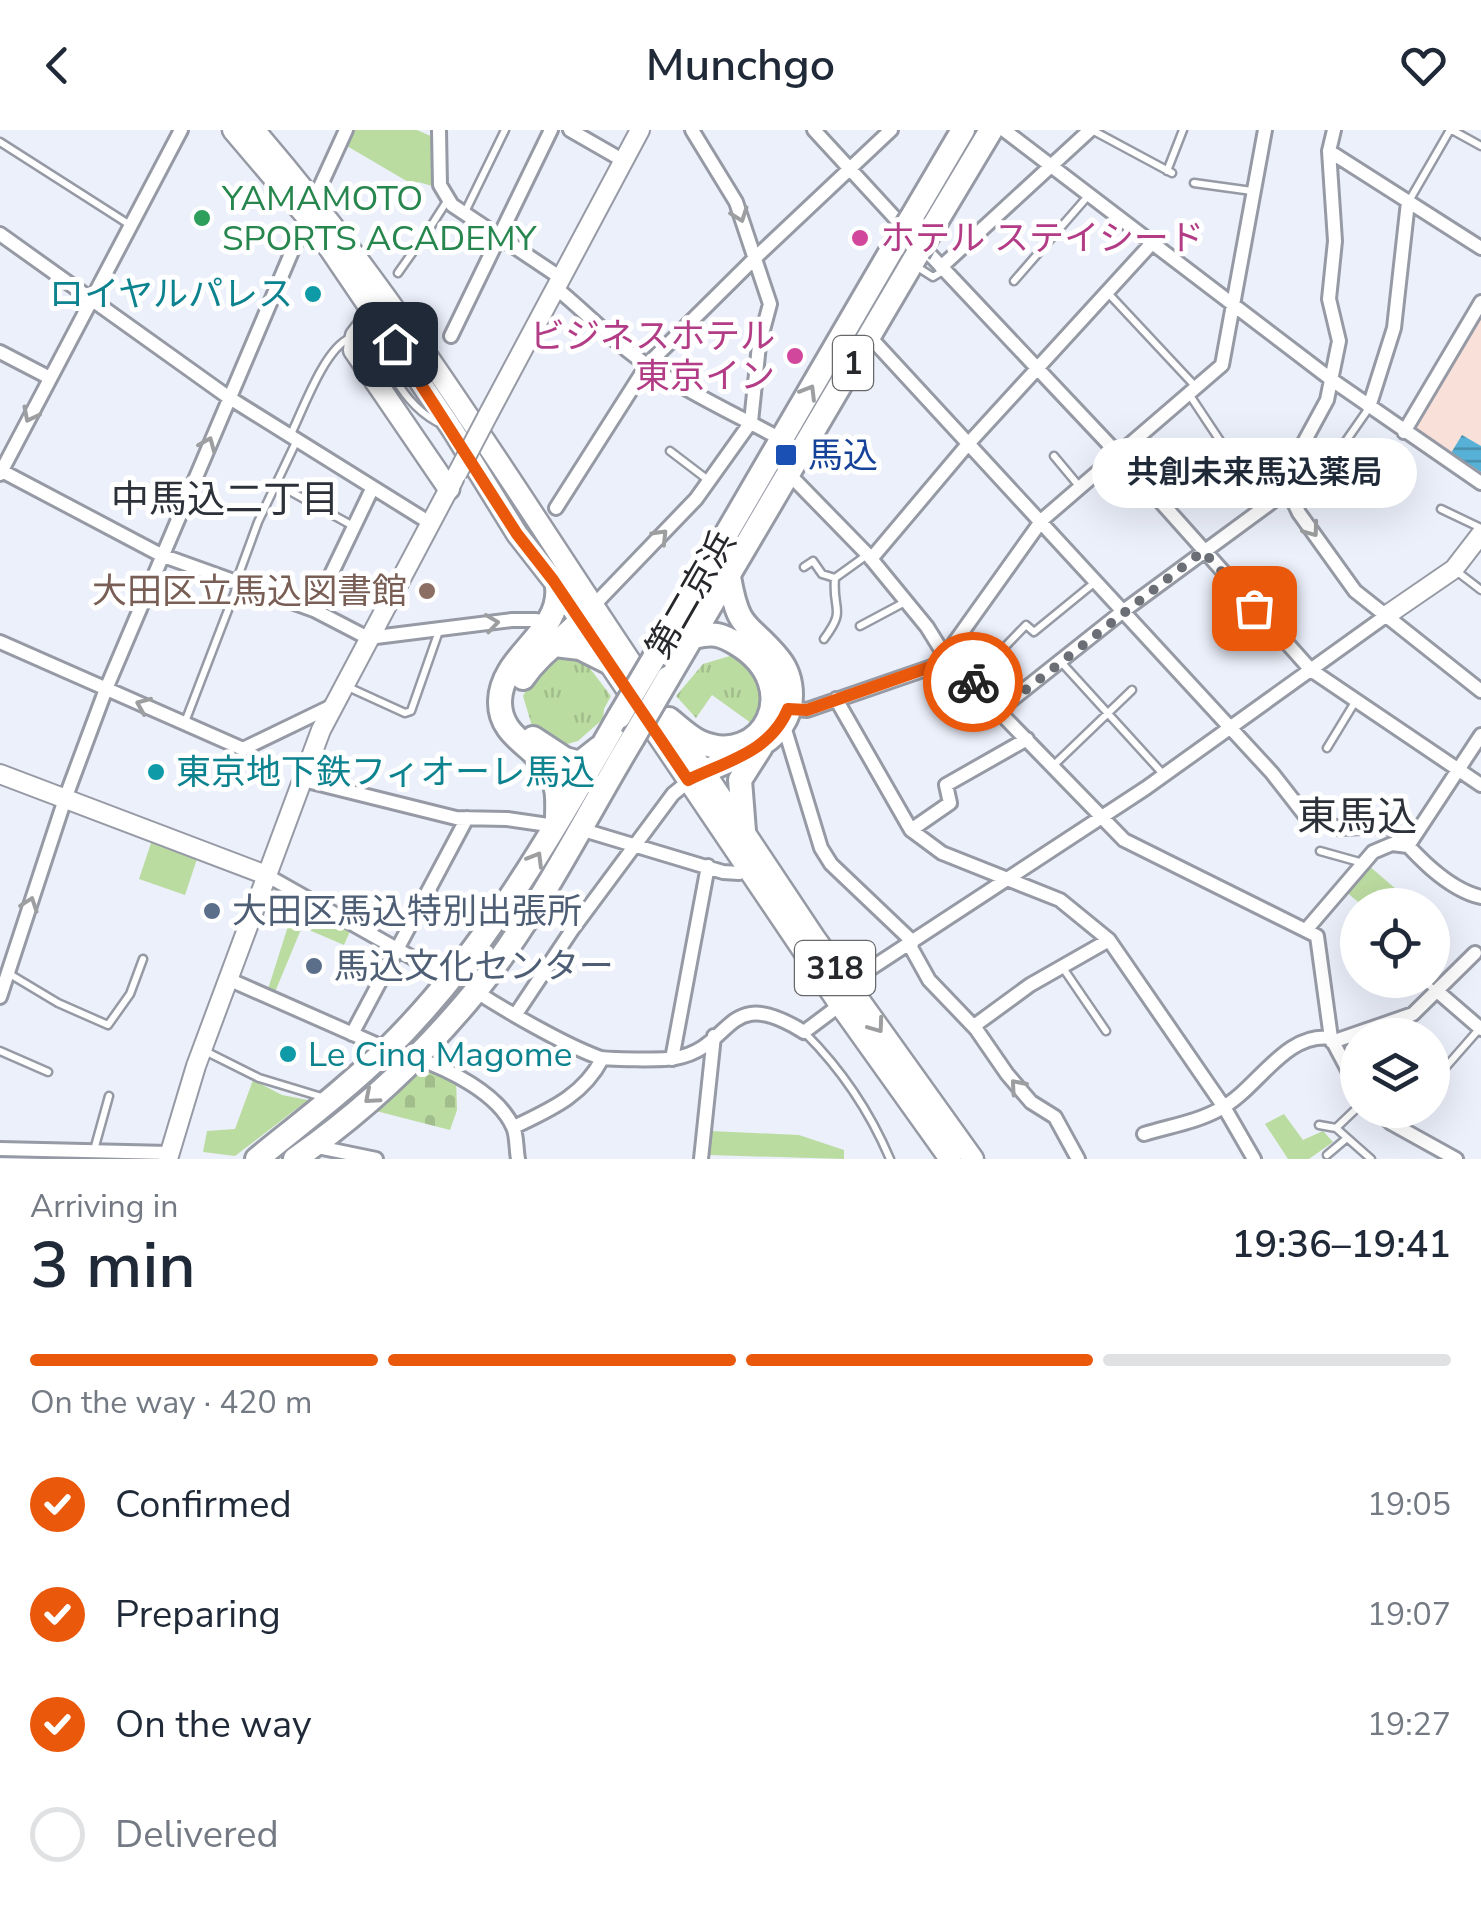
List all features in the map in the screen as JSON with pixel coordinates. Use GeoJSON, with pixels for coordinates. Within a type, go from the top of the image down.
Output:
{"type":"FeatureCollection","features":[{"type":"Feature","properties":{"kind":"highway","name":"第二京浜"},"geometry":{"type":"LineString","coordinates":[[257,1159],[386,1049],[450,979],[504,908],[781,439],[851,309],[906,227],[963,130]]}},
{"type":"Feature","properties":{"kind":"highway","name":"第二京浜"},"geometry":{"type":"LineString","coordinates":[[304,1153],[416,1058],[476,991],[528,916],[869,336],[923,254],[991,130]]}},
{"type":"Feature","properties":{"kind":"highway"},"geometry":{"type":"LineString","coordinates":[[729,577],[741,622],[786,670],[791,693],[740,780],[744,831]]}},
{"type":"Feature","properties":{"kind":"highway"},"geometry":{"type":"LineString","coordinates":[[557,587],[558,600],[538,659],[520,681],[514,698],[520,720],[541,745],[565,759],[580,762],[602,744]]}},
{"type":"Feature","properties":{"kind":"highway"},"geometry":{"type":"LineString","coordinates":[[556,825],[558,796],[550,773],[510,733],[500,704],[510,670],[544,637],[582,614]]}},
{"type":"Feature","properties":{"kind":"highway"},"geometry":{"type":"LineString","coordinates":[[694,638],[721,635],[752,654],[770,676],[778,713]]}},
{"type":"Feature","properties":{"kind":"highway"},"geometry":{"type":"LineString","coordinates":[[544,637],[608,662]]}},
{"type":"Feature","properties":{"kind":"highway"},"geometry":{"type":"LineString","coordinates":[[670,719],[701,743],[724,747],[750,740],[778,713]]}},
{"type":"Feature","properties":{"kind":"highway"},"geometry":{"type":"LineString","coordinates":[[696,776],[764,744]]}},
{"type":"Feature","properties":{"kind":"main road"},"geometry":{"type":"LineString","coordinates":[[233,130],[310,208],[452,429],[460,478]]}},
{"type":"Feature","properties":{"kind":"main road"},"geometry":{"type":"LineString","coordinates":[[254,130],[310,208],[483,422]]}},
{"type":"Feature","properties":{"kind":"main road"},"geometry":{"type":"LineString","coordinates":[[374,313],[356,336],[354,350],[460,478]]}},
{"type":"Feature","properties":{"kind":"main road","name":"318"},"geometry":{"type":"LineString","coordinates":[[483,422],[608,662],[744,831],[950,1159]]}},
{"type":"Feature","properties":{"kind":"main road","name":"318"},"geometry":{"type":"LineString","coordinates":[[460,478],[477,488],[500,523],[517,534],[670,719],[696,776],[750,868],[972,1159]]}},
{"type":"Feature","properties":{"kind":"street"},"geometry":{"type":"LineString","coordinates":[[182,130],[1,471],[161,555],[314,610],[368,638],[512,620],[536,620],[544,637]]}},
{"type":"Feature","properties":{"kind":"street"},"geometry":{"type":"LineString","coordinates":[[0,996],[106,689],[228,397],[346,130]]}},
{"type":"Feature","properties":{"kind":"street"},"geometry":{"type":"LineString","coordinates":[[439,130],[438,174],[448,200],[559,283],[647,365],[690,393],[752,422],[802,452]]}},
{"type":"Feature","properties":{"kind":"street"},"geometry":{"type":"LineString","coordinates":[[451,336],[552,130]]}},
{"type":"Feature","properties":{"kind":"street"},"geometry":{"type":"LineString","coordinates":[[570,130],[624,161]]}},
{"type":"Feature","properties":{"kind":"street"},"geometry":{"type":"LineString","coordinates":[[0,1149],[168,1156],[202,1049],[332,706],[430,523],[460,478],[483,422],[640,130]]}},
{"type":"Feature","properties":{"kind":"street"},"geometry":{"type":"LineString","coordinates":[[582,614],[696,499],[752,422],[759,345],[770,304],[736,202],[692,130]]}},
{"type":"Feature","properties":{"kind":"street"},"geometry":{"type":"LineString","coordinates":[[814,130],[1118,454],[1311,670],[1481,785]]}},
{"type":"Feature","properties":{"kind":"street"},"geometry":{"type":"LineString","coordinates":[[556,508],[647,365],[891,130]]}},
{"type":"Feature","properties":{"kind":"street"},"geometry":{"type":"LineString","coordinates":[[1004,130],[1332,380],[1481,483]]}},
{"type":"Feature","properties":{"kind":"street"},"geometry":{"type":"LineString","coordinates":[[943,268],[1091,130]]}},
{"type":"Feature","properties":{"kind":"street"},"geometry":{"type":"LineString","coordinates":[[1078,1159],[1055,1117],[1031,1102],[974,1026],[929,980],[911,943],[830,864],[821,848],[778,713],[807,710],[947,658],[1042,520],[1222,365],[1264,130]]}},
{"type":"Feature","properties":{"kind":"street"},"geometry":{"type":"LineString","coordinates":[[1334,130],[1329,151],[1335,242],[1330,299],[1340,341],[1327,400],[1289,470],[1288,490],[1299,513],[1356,591],[1481,692]]}},
{"type":"Feature","properties":{"kind":"street"},"geometry":{"type":"LineString","coordinates":[[1329,151],[1481,248]]}},
{"type":"Feature","properties":{"kind":"street"},"geometry":{"type":"LineString","coordinates":[[1369,407],[1394,328],[1408,202]]}},
{"type":"Feature","properties":{"kind":"street"},"geometry":{"type":"LineString","coordinates":[[0,234],[228,397],[430,523]]}},
{"type":"Feature","properties":{"kind":"street"},"geometry":{"type":"LineString","coordinates":[[870,557],[1152,243]]}},
{"type":"Feature","properties":{"kind":"street"},"geometry":{"type":"LineString","coordinates":[[1404,432],[1481,302]]}},
{"type":"Feature","properties":{"kind":"street"},"geometry":{"type":"LineString","coordinates":[[869,336],[1230,726],[1304,814],[1338,828],[1390,826],[1462,893],[1481,897]]}},
{"type":"Feature","properties":{"kind":"street"},"geometry":{"type":"LineString","coordinates":[[0,352],[50,378]]}},
{"type":"Feature","properties":{"kind":"street"},"geometry":{"type":"LineString","coordinates":[[768,461],[790,474],[870,557],[947,658],[1124,840],[1317,936],[1331,1040],[1340,1057]]}},
{"type":"Feature","properties":{"kind":"street"},"geometry":{"type":"LineString","coordinates":[[314,610],[372,489]]}},
{"type":"Feature","properties":{"kind":"street"},"geometry":{"type":"LineString","coordinates":[[1000,710],[1122,612],[1288,490]]}},
{"type":"Feature","properties":{"kind":"street"},"geometry":{"type":"LineString","coordinates":[[476,991],[602,1059],[672,1059],[689,1055],[729,1022],[751,1013],[766,1012],[804,1032],[911,943],[1164,775],[1454,569],[1481,531]]}},
{"type":"Feature","properties":{"kind":"street"},"geometry":{"type":"LineString","coordinates":[[0,642],[243,748],[332,706]]}},
{"type":"Feature","properties":{"kind":"street"},"geometry":{"type":"LineString","coordinates":[[836,699],[911,830],[942,853],[1060,900],[1109,940],[1224,1108],[1254,1159]]}},
{"type":"Feature","properties":{"kind":"street"},"geometry":{"type":"LineString","coordinates":[[1408,846],[1481,735]]}},
{"type":"Feature","properties":{"kind":"street"},"geometry":{"type":"LineString","coordinates":[[911,830],[950,802],[946,785],[1027,739]]}},
{"type":"Feature","properties":{"kind":"street"},"geometry":{"type":"LineString","coordinates":[[0,774],[266,875],[450,979]]}},
{"type":"Feature","properties":{"kind":"street"},"geometry":{"type":"LineString","coordinates":[[516,1014],[572,930],[673,794],[696,776]]}},
{"type":"Feature","properties":{"kind":"street"},"geometry":{"type":"LineString","coordinates":[[303,780],[467,818],[556,825]]}},
{"type":"Feature","properties":{"kind":"street"},"geometry":{"type":"LineString","coordinates":[[352,1034],[467,818]]}},
{"type":"Feature","properties":{"kind":"street"},"geometry":{"type":"LineString","coordinates":[[580,829],[739,874],[750,868]]}},
{"type":"Feature","properties":{"kind":"street"},"geometry":{"type":"LineString","coordinates":[[1306,930],[1373,852],[1392,844],[1408,846]]}},
{"type":"Feature","properties":{"kind":"street"},"geometry":{"type":"LineString","coordinates":[[672,1059],[708,866]]}},
{"type":"Feature","properties":{"kind":"street"},"geometry":{"type":"LineString","coordinates":[[974,1026],[1109,940]]}},
{"type":"Feature","properties":{"kind":"street"},"geometry":{"type":"LineString","coordinates":[[1450,978],[1475,953]]}},
{"type":"Feature","properties":{"kind":"street"},"geometry":{"type":"LineString","coordinates":[[228,979],[386,1049]]}},
{"type":"Feature","properties":{"kind":"street"},"geometry":{"type":"LineString","coordinates":[[1144,1134],[1224,1108],[1297,1044],[1312,1036],[1331,1040],[1413,1014],[1430,998]]}},
{"type":"Feature","properties":{"kind":"street"},"geometry":{"type":"LineString","coordinates":[[1445,998],[1480,1029]]}},
{"type":"Feature","properties":{"kind":"street"},"geometry":{"type":"LineString","coordinates":[[701,1159],[714,1036]]}},
{"type":"Feature","properties":{"kind":"street"},"geometry":{"type":"LineString","coordinates":[[416,1058],[454,1072],[494,1103],[514,1127],[518,1159]]}},
{"type":"Feature","properties":{"kind":"street"},"geometry":{"type":"LineString","coordinates":[[514,1127],[561,1105],[592,1078],[602,1059]]}},
{"type":"Feature","properties":{"kind":"street"},"geometry":{"type":"LineString","coordinates":[[1400,1128],[1456,1159]]}},
{"type":"Feature","properties":{"kind":"street"},"geometry":{"type":"LineString","coordinates":[[304,1153],[354,1154],[376,1159]]}},
{"type":"Feature","properties":{"kind":"lane"},"geometry":{"type":"LineString","coordinates":[[464,214],[505,130]]}},
{"type":"Feature","properties":{"kind":"lane"},"geometry":{"type":"LineString","coordinates":[[1091,130],[1170,172],[1183,130]]}},
{"type":"Feature","properties":{"kind":"lane"},"geometry":{"type":"LineString","coordinates":[[1408,202],[1451,130],[1481,146]]}},
{"type":"Feature","properties":{"kind":"lane"},"geometry":{"type":"LineString","coordinates":[[0,142],[131,226]]}},
{"type":"Feature","properties":{"kind":"lane"},"geometry":{"type":"LineString","coordinates":[[1194,183],[1254,191]]}},
{"type":"Feature","properties":{"kind":"lane"},"geometry":{"type":"LineString","coordinates":[[1014,281],[1089,194]]}},
{"type":"Feature","properties":{"kind":"lane"},"geometry":{"type":"LineString","coordinates":[[398,273],[448,200]]}},
{"type":"Feature","properties":{"kind":"lane"},"geometry":{"type":"LineString","coordinates":[[923,254],[934,276],[943,268]]}},
{"type":"Feature","properties":{"kind":"lane"},"geometry":{"type":"LineString","coordinates":[[1107,292],[1192,390],[1264,507]]}},
{"type":"Feature","properties":{"kind":"lane"},"geometry":{"type":"LineString","coordinates":[[184,722],[258,522],[329,357],[342,342],[356,336]]}},
{"type":"Feature","properties":{"kind":"lane"},"geometry":{"type":"LineString","coordinates":[[1306,498],[1369,407]]}},
{"type":"Feature","properties":{"kind":"lane"},"geometry":{"type":"LineString","coordinates":[[670,451],[709,481]]}},
{"type":"Feature","properties":{"kind":"lane"},"geometry":{"type":"LineString","coordinates":[[1054,456],[1079,486]]}},
{"type":"Feature","properties":{"kind":"lane"},"geometry":{"type":"LineString","coordinates":[[277,484],[354,527]]}},
{"type":"Feature","properties":{"kind":"lane"},"geometry":{"type":"LineString","coordinates":[[1441,508],[1481,531]]}},
{"type":"Feature","properties":{"kind":"lane"},"geometry":{"type":"LineString","coordinates":[[804,567],[813,561],[822,574],[835,578],[870,557]]}},
{"type":"Feature","properties":{"kind":"lane"},"geometry":{"type":"LineString","coordinates":[[1454,569],[1481,590]]}},
{"type":"Feature","properties":{"kind":"lane"},"geometry":{"type":"LineString","coordinates":[[824,639],[840,611],[833,596],[835,578]]}},
{"type":"Feature","properties":{"kind":"lane"},"geometry":{"type":"LineString","coordinates":[[972,681],[1026,625],[1034,632],[1095,582]]}},
{"type":"Feature","properties":{"kind":"lane"},"geometry":{"type":"LineString","coordinates":[[860,626],[906,602]]}},
{"type":"Feature","properties":{"kind":"lane"},"geometry":{"type":"LineString","coordinates":[[344,684],[405,713],[410,710],[439,630]]}},
{"type":"Feature","properties":{"kind":"lane"},"geometry":{"type":"LineString","coordinates":[[1061,662],[1164,775]]}},
{"type":"Feature","properties":{"kind":"lane"},"geometry":{"type":"LineString","coordinates":[[1054,766],[1132,690]]}},
{"type":"Feature","properties":{"kind":"lane"},"geometry":{"type":"LineString","coordinates":[[1327,748],[1356,700]]}},
{"type":"Feature","properties":{"kind":"lane"},"geometry":{"type":"LineString","coordinates":[[1320,851],[1364,864]]}},
{"type":"Feature","properties":{"kind":"lane"},"geometry":{"type":"LineString","coordinates":[[6,972],[58,1003],[108,1025],[130,994],[143,959]]}},
{"type":"Feature","properties":{"kind":"lane"},"geometry":{"type":"LineString","coordinates":[[1062,968],[1106,1031]]}},
{"type":"Feature","properties":{"kind":"lane"},"geometry":{"type":"LineString","coordinates":[[1450,1062],[1480,1029]]}},
{"type":"Feature","properties":{"kind":"lane"},"geometry":{"type":"LineString","coordinates":[[804,1032],[823,1050],[855,1094],[890,1159]]}},
{"type":"Feature","properties":{"kind":"lane"},"geometry":{"type":"LineString","coordinates":[[202,1049],[259,1078],[331,1099]]}},
{"type":"Feature","properties":{"kind":"lane"},"geometry":{"type":"LineString","coordinates":[[0,1051],[48,1072]]}},
{"type":"Feature","properties":{"kind":"lane"},"geometry":{"type":"LineString","coordinates":[[93,1151],[109,1096]]}},
{"type":"Feature","properties":{"kind":"lane"},"geometry":{"type":"LineString","coordinates":[[1336,1128],[1340,1124]]}},
{"type":"Feature","properties":{"kind":"lane"},"geometry":{"type":"LineString","coordinates":[[1319,1126],[1336,1128],[1372,1159]]}},
{"type":"Feature","properties":{"kind":"lane"},"geometry":{"type":"LineString","coordinates":[[1326,1155],[1347,1138]]}},
{"type":"Feature","properties":{"kind":"shaded area"},"geometry":{"type":"Polygon","coordinates":[[[1481,315],[1481,479],[1412,431],[1481,315]]]}},
{"type":"Feature","properties":{"kind":"green space"},"geometry":{"type":"Polygon","coordinates":[[[355,130],[417,130],[433,137],[432,186],[418,182],[415,186],[347,146],[355,130]]]}},
{"type":"Feature","properties":{"kind":"green space"},"geometry":{"type":"Polygon","coordinates":[[[733,655],[760,686],[762,702],[758,712],[751,723],[712,695],[696,718],[676,696],[703,664],[733,655]]]}},
{"type":"Feature","properties":{"kind":"green space"},"geometry":{"type":"Polygon","coordinates":[[[561,658],[585,662],[611,696],[603,719],[578,741],[560,746],[532,726],[523,696],[538,669],[561,658]]]}},
{"type":"Feature","properties":{"kind":"green space"},"geometry":{"type":"Polygon","coordinates":[[[151,843],[197,859],[185,895],[139,879],[151,843]]]}},
{"type":"Feature","properties":{"kind":"green space"},"geometry":{"type":"Polygon","coordinates":[[[1368,865],[1395,888],[1349,888],[1368,865]]]}},
{"type":"Feature","properties":{"kind":"green space"},"geometry":{"type":"Polygon","coordinates":[[[297,898],[351,929],[344,945],[302,927],[275,992],[268,989],[297,898]]]}},
{"type":"Feature","properties":{"kind":"green space"},"geometry":{"type":"Polygon","coordinates":[[[419,1067],[456,1078],[457,1110],[450,1130],[376,1111],[419,1067]]]}},
{"type":"Feature","properties":{"kind":"green space"},"geometry":{"type":"Polygon","coordinates":[[[253,1080],[282,1095],[308,1100],[235,1156],[203,1152],[207,1131],[235,1129],[253,1080]]]}},
{"type":"Feature","properties":{"kind":"green space"},"geometry":{"type":"Polygon","coordinates":[[[1284,1114],[1303,1140],[1323,1131],[1333,1142],[1309,1159],[1288,1159],[1265,1124],[1284,1114]]]}},
{"type":"Feature","properties":{"kind":"green space"},"geometry":{"type":"Polygon","coordinates":[[[711,1131],[799,1135],[844,1150],[844,1159],[709,1155],[711,1131]]]}},
{"type":"Feature","properties":{"kind":"water"},"geometry":{"type":"Polygon","coordinates":[[[1462,435],[1481,446],[1481,472],[1451,453],[1462,435]]]}},
{"type":"Feature","properties":{"kind":"way so far"},"geometry":{"type":"LineString","coordinates":[[973,682],[1000,710],[1203,551],[1254,608]]}},
{"type":"Feature","properties":{"kind":"place","name":"YAMAMOTO SPORTS ACADEMY"},"geometry":{"type":"Point","coordinates":[202,218]}},
{"type":"Feature","properties":{"kind":"place","name":"ホテル ステイシード"},"geometry":{"type":"Point","coordinates":[860,238]}},
{"type":"Feature","properties":{"kind":"place","name":"ロイヤルパレス"},"geometry":{"type":"Point","coordinates":[313,294]}},
{"type":"Feature","properties":{"kind":"place","name":"ビジネスホテル 東京イン"},"geometry":{"type":"Point","coordinates":[795,356]}},
{"type":"Feature","properties":{"kind":"place","name":"馬込"},"geometry":{"type":"Point","coordinates":[786,455]}},
{"type":"Feature","properties":{"kind":"place","name":"大田区立馬込図書館"},"geometry":{"type":"Point","coordinates":[427,591]}},
{"type":"Feature","properties":{"kind":"place","name":"共創未来馬込薬局"},"geometry":{"type":"Point","coordinates":[1254,608]}},
{"type":"Feature","properties":{"kind":"place","name":"東京地下鉄フィオーレ馬込"},"geometry":{"type":"Point","coordinates":[156,772]}},
{"type":"Feature","properties":{"kind":"place","name":"大田区馬込特別出張所"},"geometry":{"type":"Point","coordinates":[212,911]}},
{"type":"Feature","properties":{"kind":"place","name":"馬込文化センター"},"geometry":{"type":"Point","coordinates":[314,966]}},
{"type":"Feature","properties":{"kind":"place","name":"Le Cinq Magome"},"geometry":{"type":"Point","coordinates":[288,1054]}},
{"type":"Feature","properties":{"kind":"district","name":"中馬込二丁目"},"geometry":{"type":"Point","coordinates":[225,499]}},
{"type":"Feature","properties":{"kind":"district","name":"東馬込"},"geometry":{"type":"Point","coordinates":[1357,817]}},
{"type":"Feature","properties":{"kind":"route"},"geometry":{"type":"LineString","coordinates":[[395,344],[517,534],[553,580],[688,780],[764,744],[780,728],[788,709],[807,710],[950,660],[973,682]]}}]}
